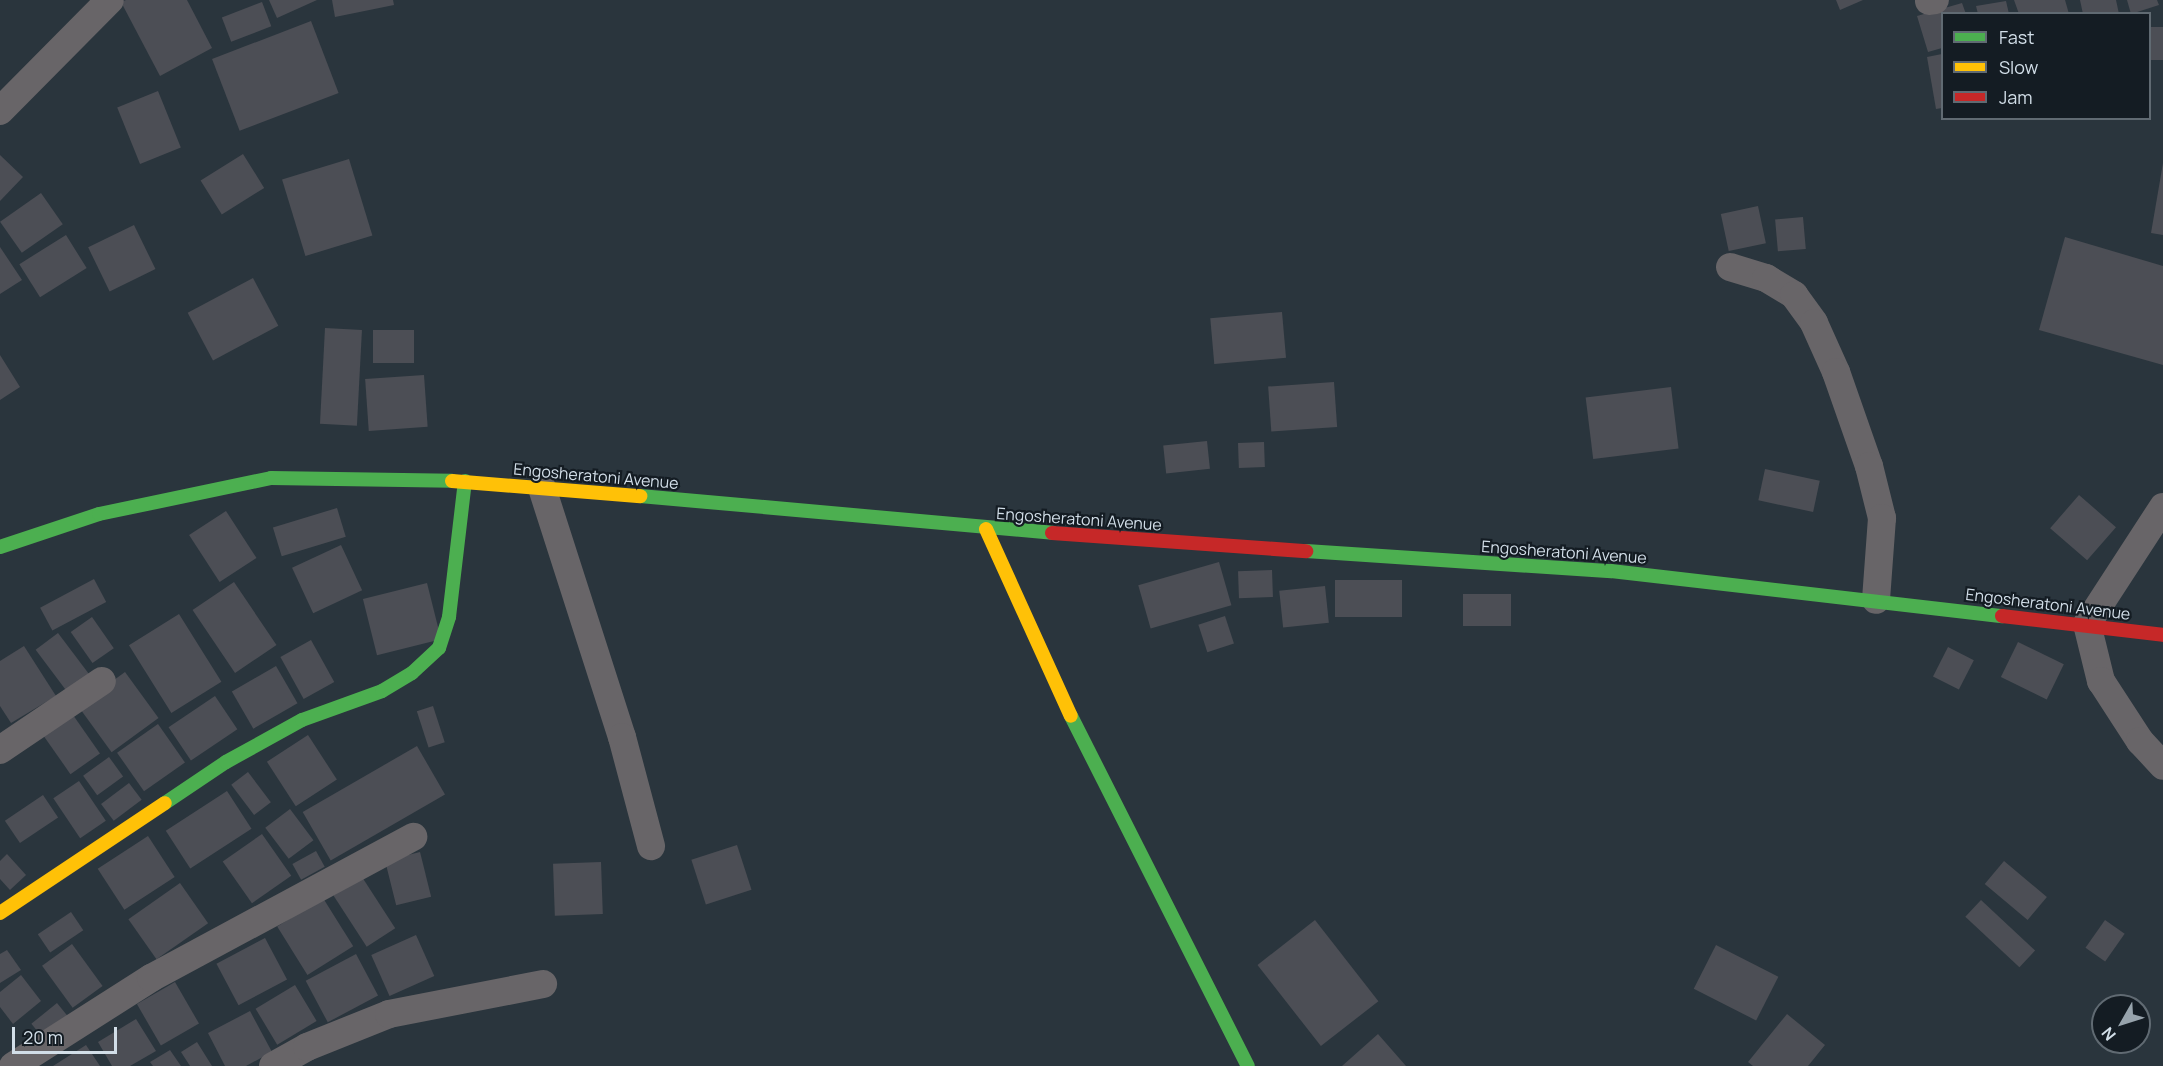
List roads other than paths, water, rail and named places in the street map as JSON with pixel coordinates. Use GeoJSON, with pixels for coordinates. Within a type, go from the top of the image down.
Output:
{"type":"FeatureCollection","features":[{"type":"Feature","properties":{"kind":"street"},"geometry":{"type":"LineString","coordinates":[[0,111],[110,0]]}},
{"type":"Feature","properties":{"kind":"street"},"geometry":{"type":"LineString","coordinates":[[1730,267],[1766,278],[1794,295],[1814,323],[1836,372],[1869,466],[1882,518],[1876,600]]}},
{"type":"Feature","properties":{"kind":"street","name":"Engosheratoni Avenue"},"geometry":{"type":"LineString","coordinates":[[0,546],[99,514],[271,478],[465,481],[883,517],[986,530],[1611,571],[2087,624],[2163,635]]}},
{"type":"Feature","properties":{"kind":"street"},"geometry":{"type":"LineString","coordinates":[[0,914],[226,762],[302,720],[382,691],[412,673],[439,648],[449,617],[465,481]]}},
{"type":"Feature","properties":{"kind":"street"},"geometry":{"type":"LineString","coordinates":[[542,488],[622,737],[651,846]]}},
{"type":"Feature","properties":{"kind":"street"},"geometry":{"type":"LineString","coordinates":[[2163,507],[2087,624],[2101,681],[2140,741],[2163,766]]}},
{"type":"Feature","properties":{"kind":"street"},"geometry":{"type":"LineString","coordinates":[[986,530],[1093,761],[1248,1066]]}},
{"type":"Feature","properties":{"kind":"street"},"geometry":{"type":"LineString","coordinates":[[0,750],[102,681]]}},
{"type":"Feature","properties":{"kind":"street"},"geometry":{"type":"LineString","coordinates":[[13,1066],[151,978],[412,837]]}},
{"type":"Feature","properties":{"kind":"street"},"geometry":{"type":"LineString","coordinates":[[273,1066],[307,1047],[388,1014],[543,984]]}}]}
